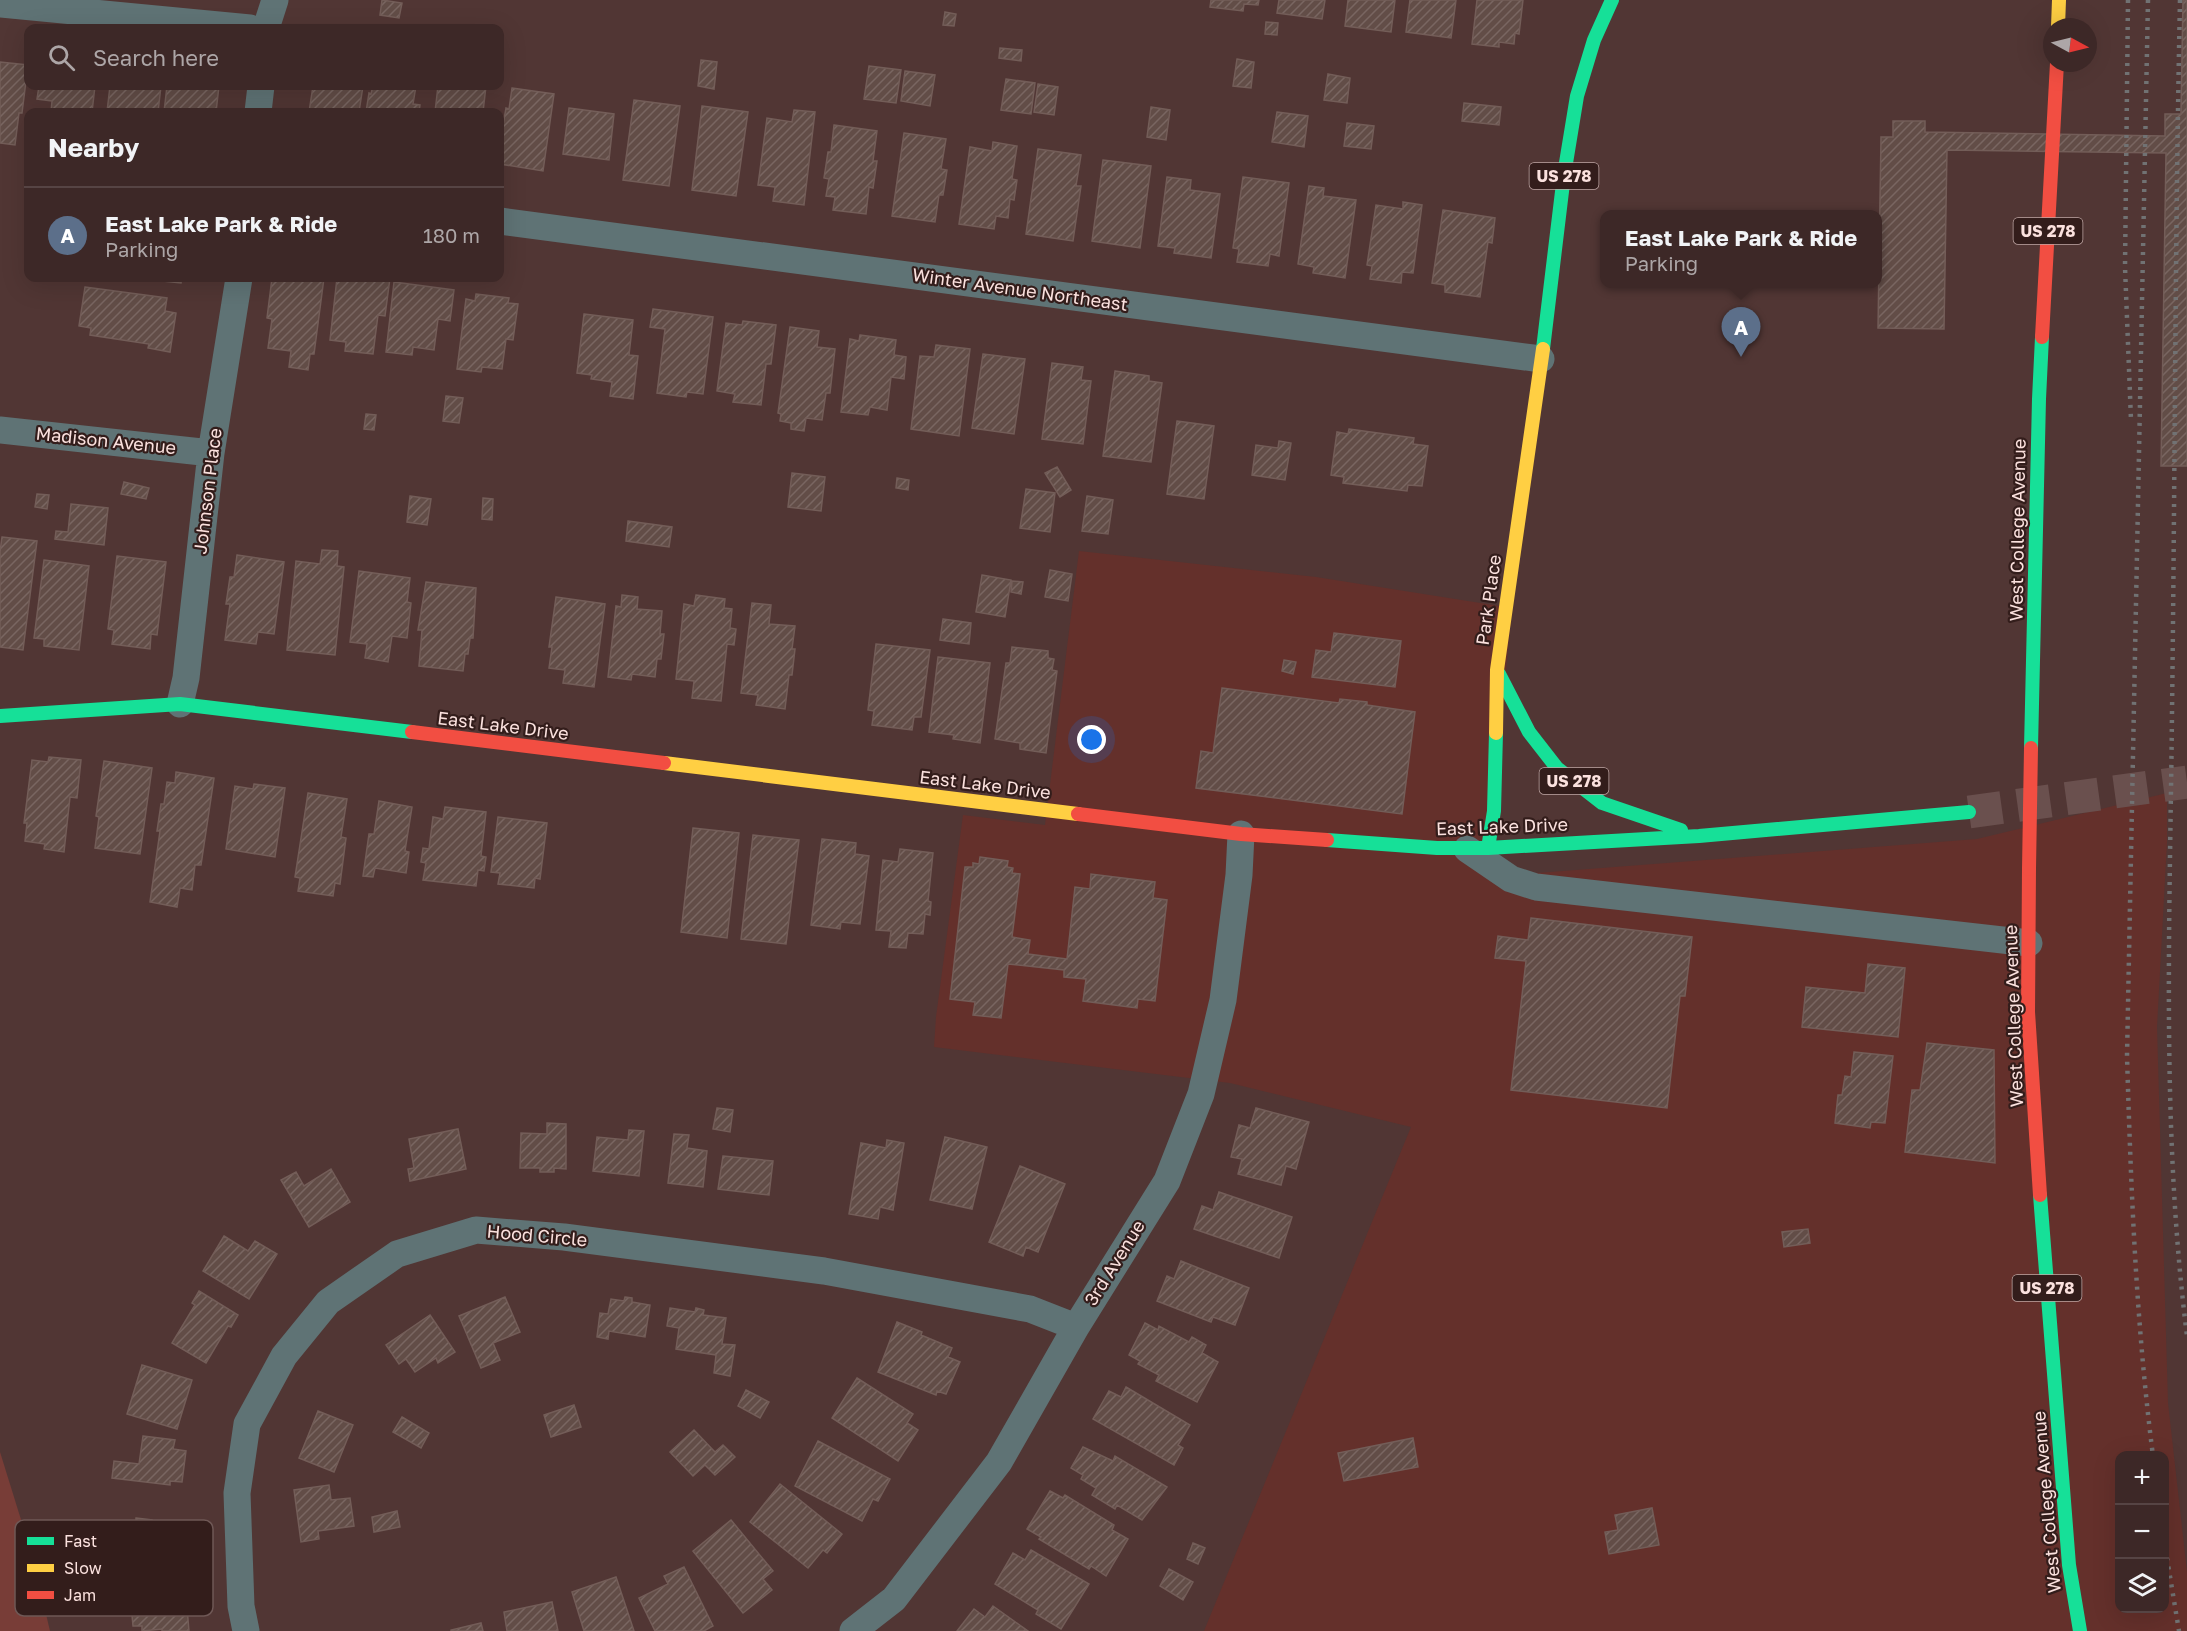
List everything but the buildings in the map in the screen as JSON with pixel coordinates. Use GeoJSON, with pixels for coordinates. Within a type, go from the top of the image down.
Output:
{"type":"FeatureCollection","features":[{"type":"Feature","properties":{"kind":"main road","name":"US 278"},"geometry":{"type":"LineString","coordinates":[[1541,359],[1564,175],[1577,96],[1594,40],[1612,0]]}},
{"type":"Feature","properties":{"kind":"main road"},"geometry":{"type":"LineString","coordinates":[[2058,18],[2059,0]]}},
{"type":"Feature","properties":{"kind":"main road","name":"West College Avenue"},"geometry":{"type":"LineString","coordinates":[[2057,72],[2039,399],[2028,1012],[2042,1232],[2068,1556],[2080,1631]]}},
{"type":"Feature","properties":{"kind":"main road","name":"Park Place"},"geometry":{"type":"LineString","coordinates":[[1477,849],[1494,811],[1497,670],[1541,359]]}},
{"type":"Feature","properties":{"kind":"main road","name":"US 278"},"geometry":{"type":"LineString","coordinates":[[1497,670],[1529,732],[1557,768],[1602,803],[1699,836]]}},
{"type":"Feature","properties":{"kind":"main road","name":"East Lake Drive"},"geometry":{"type":"LineString","coordinates":[[0,716],[180,704],[1241,834],[1477,849],[1699,836],[1969,812]]}},
{"type":"Feature","properties":{"kind":"street"},"geometry":{"type":"LineString","coordinates":[[267,24],[275,0]]}},
{"type":"Feature","properties":{"kind":"street"},"geometry":{"type":"LineString","coordinates":[[0,4],[208,24]]}},
{"type":"Feature","properties":{"kind":"street"},"geometry":{"type":"LineString","coordinates":[[258,108],[261,90]]}},
{"type":"Feature","properties":{"kind":"street","name":"Winter Avenue Northeast"},"geometry":{"type":"LineString","coordinates":[[504,222],[1541,359]]}},
{"type":"Feature","properties":{"kind":"street","name":"Johnson Place"},"geometry":{"type":"LineString","coordinates":[[180,704],[186,678],[212,453],[238,282]]}},
{"type":"Feature","properties":{"kind":"street","name":"Madison Avenue"},"geometry":{"type":"LineString","coordinates":[[0,430],[212,453]]}},
{"type":"Feature","properties":{"kind":"street","name":"3rd Avenue"},"geometry":{"type":"LineString","coordinates":[[853,1631],[894,1599],[999,1462],[1076,1327],[1167,1180],[1201,1094],[1223,1000],[1239,875],[1241,834]]}},
{"type":"Feature","properties":{"kind":"street"},"geometry":{"type":"LineString","coordinates":[[1477,849],[1511,879],[1536,887],[2029,943]]}},
{"type":"Feature","properties":{"kind":"street","name":"Hood Circle"},"geometry":{"type":"LineString","coordinates":[[246,1631],[241,1606],[237,1493],[247,1424],[284,1356],[328,1302],[397,1254],[476,1230],[564,1237],[824,1271],[1030,1308],[1076,1327]]}},
{"type":"Feature","properties":{"kind":"shaded area"},"geometry":{"type":"Polygon","coordinates":[[[1079,551],[1316,577],[1512,608],[1486,877],[1977,839],[2167,793],[2167,842],[2157,1027],[2168,1403],[2187,1572],[2187,1631],[1204,1631],[1411,1127],[1230,1083],[934,1047],[963,815],[1045,825],[1079,551]]]}},
{"type":"Feature","properties":{"kind":"shaded area"},"geometry":{"type":"Polygon","coordinates":[[[0,1452],[21,1520],[15,1520],[15,1616],[46,1616],[50,1631],[0,1631],[0,1452]]]}},
{"type":"Feature","properties":{"kind":"tunnel"},"geometry":{"type":"LineString","coordinates":[[1969,812],[2187,782]]}},
{"type":"Feature","properties":{"kind":"railway"},"geometry":{"type":"LineString","coordinates":[[2128,0],[2125,267],[2131,420]]}},
{"type":"Feature","properties":{"kind":"railway"},"geometry":{"type":"LineString","coordinates":[[2148,0],[2127,1056],[2138,1306],[2152,1451]]}},
{"type":"Feature","properties":{"kind":"railway"},"geometry":{"type":"LineString","coordinates":[[2180,0],[2169,1024],[2173,1180],[2187,1336]]}},
{"type":"Feature","properties":{"kind":"railway"},"geometry":{"type":"LineString","coordinates":[[2167,1559],[2179,1631]]}},
{"type":"Feature","properties":{"kind":"traffic: fast"},"geometry":{"type":"LineString","coordinates":[[1543,349],[1564,175],[1577,96],[1594,40],[1612,0]]}},
{"type":"Feature","properties":{"kind":"traffic: fast"},"geometry":{"type":"LineString","coordinates":[[2031,748],[2042,337]]}},
{"type":"Feature","properties":{"kind":"traffic: fast"},"geometry":{"type":"LineString","coordinates":[[1499,674],[1529,732],[1557,768],[1602,803],[1681,830]]}},
{"type":"Feature","properties":{"kind":"traffic: fast"},"geometry":{"type":"LineString","coordinates":[[0,716],[180,704],[412,732]]}},
{"type":"Feature","properties":{"kind":"traffic: fast"},"geometry":{"type":"LineString","coordinates":[[1496,733],[1494,811],[1488,848],[1699,836],[1969,812]]}},
{"type":"Feature","properties":{"kind":"traffic: fast"},"geometry":{"type":"LineString","coordinates":[[1327,840],[1437,848],[1488,848]]}},
{"type":"Feature","properties":{"kind":"traffic: fast"},"geometry":{"type":"LineString","coordinates":[[2040,1195],[2069,1565],[2080,1631]]}},
{"type":"Feature","properties":{"kind":"traffic: slow"},"geometry":{"type":"LineString","coordinates":[[2058,18],[2059,0]]}},
{"type":"Feature","properties":{"kind":"traffic: slow"},"geometry":{"type":"LineString","coordinates":[[1496,733],[1497,670],[1543,349]]}},
{"type":"Feature","properties":{"kind":"traffic: slow"},"geometry":{"type":"LineString","coordinates":[[664,763],[1078,814]]}},
{"type":"Feature","properties":{"kind":"traffic: jam"},"geometry":{"type":"LineString","coordinates":[[2042,337],[2057,72]]}},
{"type":"Feature","properties":{"kind":"traffic: jam"},"geometry":{"type":"LineString","coordinates":[[412,732],[664,763]]}},
{"type":"Feature","properties":{"kind":"traffic: jam"},"geometry":{"type":"LineString","coordinates":[[2029,869],[2031,748]]}},
{"type":"Feature","properties":{"kind":"traffic: jam"},"geometry":{"type":"LineString","coordinates":[[1078,814],[1241,834],[1327,840]]}},
{"type":"Feature","properties":{"kind":"traffic: jam"},"geometry":{"type":"LineString","coordinates":[[2029,869],[2028,1012],[2040,1195]]}},
{"type":"Feature","properties":{"kind":"place","name":"East Lake Park & Ride"},"geometry":{"type":"Point","coordinates":[1741,357]}}]}
